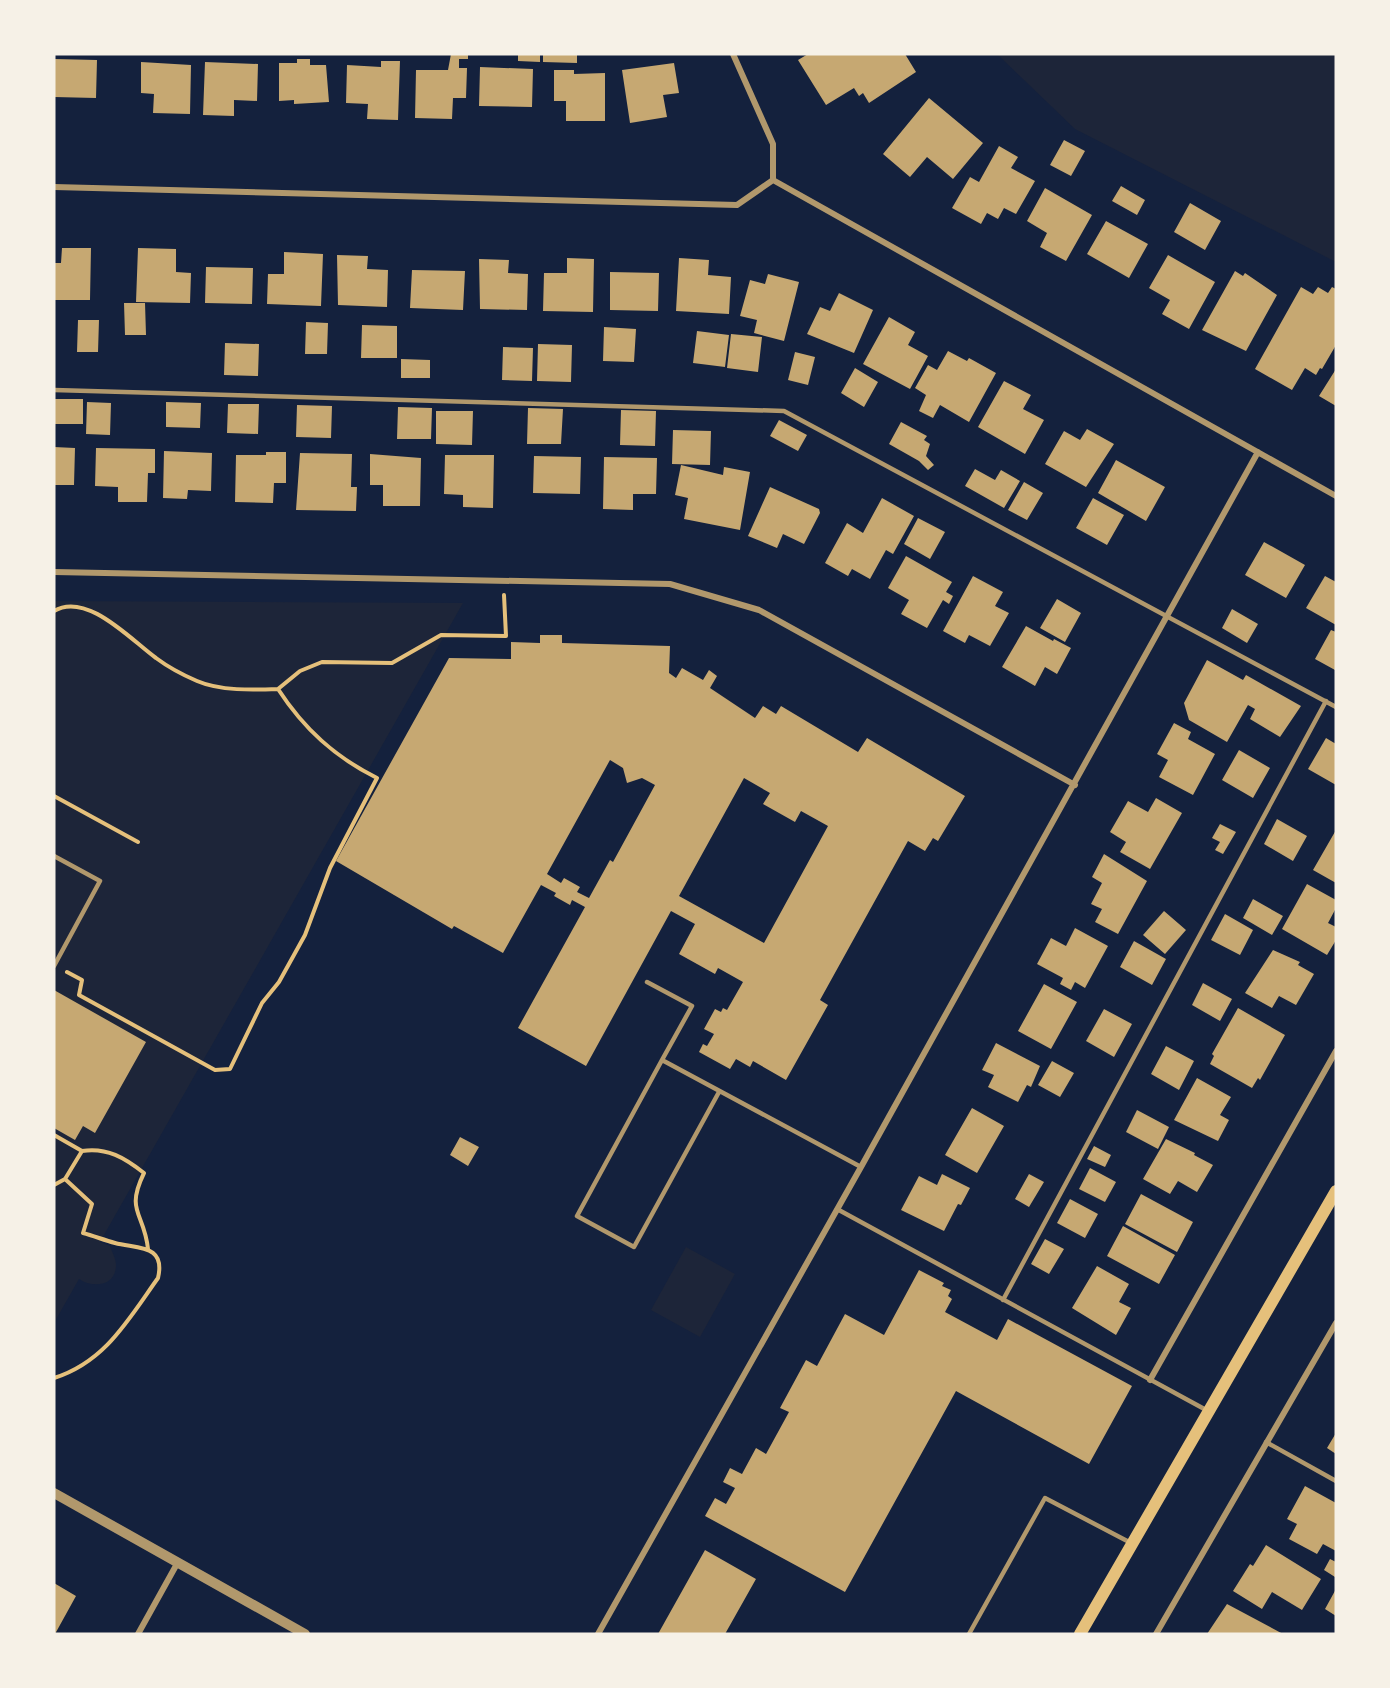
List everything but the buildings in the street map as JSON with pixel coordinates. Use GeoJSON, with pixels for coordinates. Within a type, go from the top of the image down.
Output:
{"type":"FeatureCollection","features":[{"type":"Feature","properties":{"kind":"main road"},"geometry":{"type":"LineString","coordinates":[[1080,1634],[1336,1191]]}},
{"type":"Feature","properties":{"kind":"street"},"geometry":{"type":"LineString","coordinates":[[733,54],[773,144],[773,180]]}},
{"type":"Feature","properties":{"kind":"street"},"geometry":{"type":"LineString","coordinates":[[54,187],[738,205],[773,180]]}},
{"type":"Feature","properties":{"kind":"street"},"geometry":{"type":"LineString","coordinates":[[773,180],[1336,496]]}},
{"type":"Feature","properties":{"kind":"street"},"geometry":{"type":"LineString","coordinates":[[598,1634],[1075,785],[1258,452]]}},
{"type":"Feature","properties":{"kind":"street"},"geometry":{"type":"LineString","coordinates":[[54,572],[670,584],[759,610],[1075,785]]}},
{"type":"Feature","properties":{"kind":"street"},"geometry":{"type":"LineString","coordinates":[[1150,1380],[1336,1051]]}},
{"type":"Feature","properties":{"kind":"street"},"geometry":{"type":"LineString","coordinates":[[1156,1634],[1336,1323]]}},
{"type":"Feature","properties":{"kind":"street"},"geometry":{"type":"LineString","coordinates":[[54,1493],[305,1634]]}},
{"type":"Feature","properties":{"kind":"street"},"geometry":{"type":"LineString","coordinates":[[138,1634],[178,1562]]}},
{"type":"Feature","properties":{"kind":"lane"},"geometry":{"type":"LineString","coordinates":[[54,390],[784,411],[1336,707]]}},
{"type":"Feature","properties":{"kind":"lane"},"geometry":{"type":"LineString","coordinates":[[1003,1300],[1326,702]]}},
{"type":"Feature","properties":{"kind":"lane"},"geometry":{"type":"LineString","coordinates":[[54,856],[100,881],[55,966]]}},
{"type":"Feature","properties":{"kind":"lane"},"geometry":{"type":"LineString","coordinates":[[647,982],[692,1006],[577,1216],[634,1247],[719,1092]]}},
{"type":"Feature","properties":{"kind":"lane"},"geometry":{"type":"LineString","coordinates":[[662,1060],[861,1167]]}},
{"type":"Feature","properties":{"kind":"lane"},"geometry":{"type":"LineString","coordinates":[[837,1209],[1209,1411]]}},
{"type":"Feature","properties":{"kind":"lane"},"geometry":{"type":"LineString","coordinates":[[1266,1442],[1336,1481]]}},
{"type":"Feature","properties":{"kind":"lane"},"geometry":{"type":"LineString","coordinates":[[969,1634],[1045,1498],[1131,1543]]}},
{"type":"Feature","properties":{"kind":"path"},"geometry":{"type":"LineString","coordinates":[[54,611],[58,608],[84,608],[115,624],[158,659],[199,682],[247,690],[278,689],[300,671],[322,662],[392,663],[441,635],[506,636],[504,581]]}},
{"type":"Feature","properties":{"kind":"path"},"geometry":{"type":"LineString","coordinates":[[55,966],[82,980],[79,995],[215,1070],[230,1069],[262,1003],[279,982],[305,935],[330,868],[377,778],[349,764],[318,738],[295,714],[278,689]]}},
{"type":"Feature","properties":{"kind":"path"},"geometry":{"type":"LineString","coordinates":[[54,796],[138,842]]}},
{"type":"Feature","properties":{"kind":"path"},"geometry":{"type":"LineString","coordinates":[[54,1135],[82,1151],[98,1148],[127,1159],[144,1173],[135,1192],[135,1208],[147,1235],[148,1249]]}},
{"type":"Feature","properties":{"kind":"path"},"geometry":{"type":"LineString","coordinates":[[54,1185],[65,1179],[82,1151]]}},
{"type":"Feature","properties":{"kind":"path"},"geometry":{"type":"LineString","coordinates":[[54,1378],[76,1371],[94,1359],[119,1332],[158,1278],[160,1269],[157,1258],[148,1249],[117,1244],[83,1233],[92,1204],[65,1179]]}},
{"type":"Feature","properties":{"kind":"shaded area"},"geometry":{"type":"Polygon","coordinates":[[[997,54],[1336,54],[1336,262],[1075,129],[997,54]]]}},
{"type":"Feature","properties":{"kind":"shaded area"},"geometry":{"type":"Polygon","coordinates":[[[54,601],[463,603],[100,1242],[110,1246],[115,1258],[115,1272],[112,1278],[102,1284],[90,1284],[79,1279],[54,1323],[54,601]]]}},
{"type":"Feature","properties":{"kind":"shaded area"},"geometry":{"type":"Polygon","coordinates":[[[686,1247],[735,1274],[700,1337],[651,1310],[686,1247]]]}}]}
